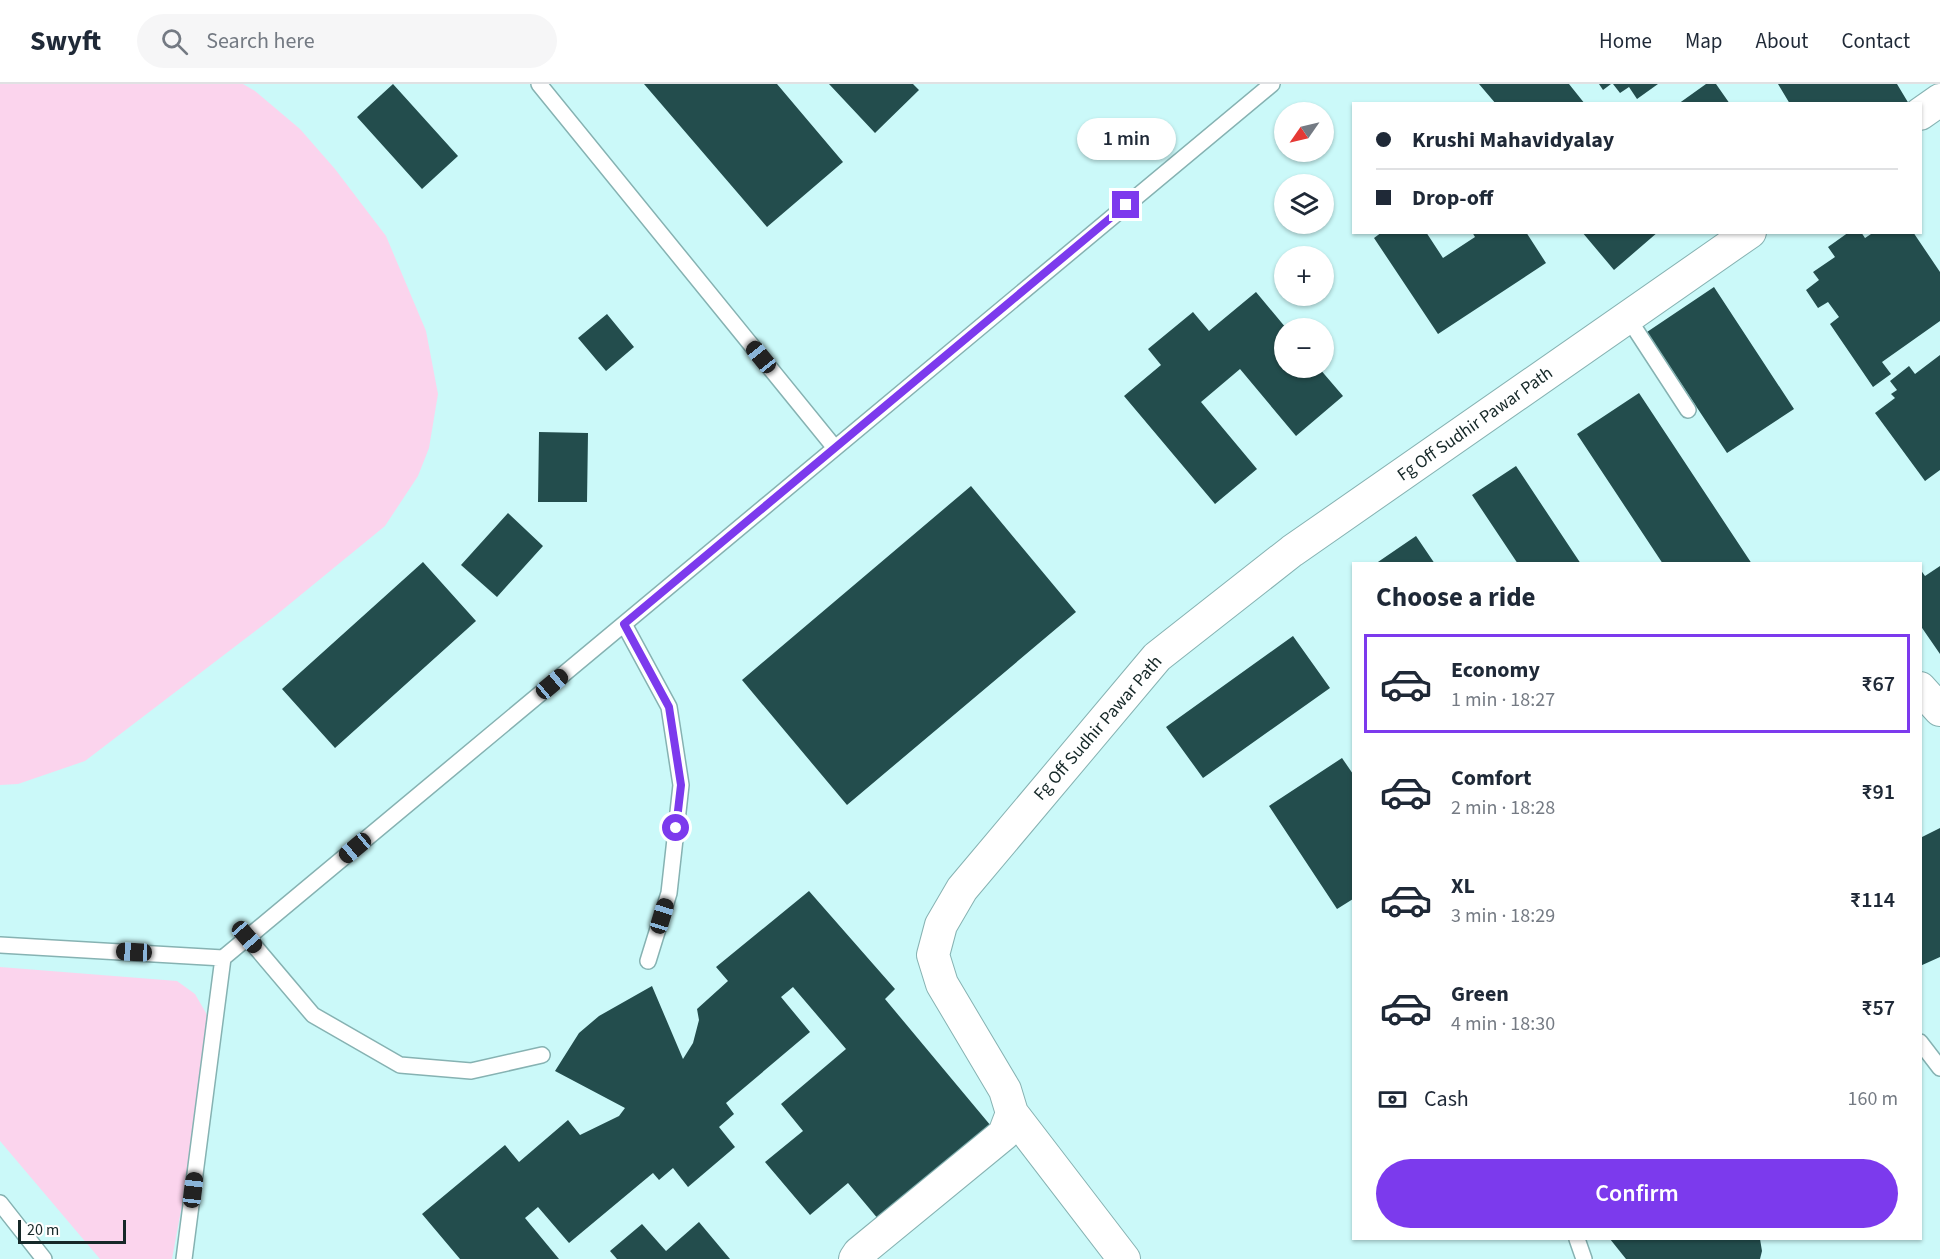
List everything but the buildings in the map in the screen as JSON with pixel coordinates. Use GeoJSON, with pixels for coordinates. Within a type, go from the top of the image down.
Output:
{"type":"FeatureCollection","features":[{"type":"Feature","properties":{"kind":"street"},"geometry":{"type":"LineString","coordinates":[[1922,113],[1940,100]]}},
{"type":"Feature","properties":{"kind":"street","name":"Fg Off Sudhir Pawar Path"},"geometry":{"type":"LineString","coordinates":[[1124,1259],[1012,1113],[1005,1090],[942,984],[933,955],[941,925],[962,889],[1157,657],[1292,552],[1747,234]]}},
{"type":"Feature","properties":{"kind":"street"},"geometry":{"type":"LineString","coordinates":[[1922,690],[1940,710]]}},
{"type":"Feature","properties":{"kind":"street"},"geometry":{"type":"LineString","coordinates":[[855,1259],[1004,1134],[1012,1113]]}},
{"type":"Feature","properties":{"kind":"lane"},"geometry":{"type":"LineString","coordinates":[[539,84],[835,448]]}},
{"type":"Feature","properties":{"kind":"lane"},"geometry":{"type":"LineString","coordinates":[[184,1259],[223,958],[1272,84]]}},
{"type":"Feature","properties":{"kind":"lane"},"geometry":{"type":"LineString","coordinates":[[1628,318],[1688,410]]}},
{"type":"Feature","properties":{"kind":"lane"},"geometry":{"type":"LineString","coordinates":[[624,624],[669,707],[681,785],[669,893],[648,961]]}},
{"type":"Feature","properties":{"kind":"lane"},"geometry":{"type":"LineString","coordinates":[[247,937],[313,1015],[400,1065],[471,1071],[542,1055]]}},
{"type":"Feature","properties":{"kind":"lane"},"geometry":{"type":"LineString","coordinates":[[0,945],[223,958]]}},
{"type":"Feature","properties":{"kind":"lane"},"geometry":{"type":"LineString","coordinates":[[1922,1044],[1939,1063]]}},
{"type":"Feature","properties":{"kind":"lane"},"geometry":{"type":"LineString","coordinates":[[0,1203],[44,1259]]}},
{"type":"Feature","properties":{"kind":"lane"},"geometry":{"type":"LineString","coordinates":[[1577,1240],[1584,1259]]}},
{"type":"Feature","properties":{"kind":"shaded area"},"geometry":{"type":"Polygon","coordinates":[[[0,84],[243,84],[255,91],[300,129],[335,169],[386,236],[426,331],[438,394],[429,448],[418,476],[385,526],[275,616],[85,761],[18,784],[0,785],[0,84]]]}},
{"type":"Feature","properties":{"kind":"shaded area"},"geometry":{"type":"Polygon","coordinates":[[[0,967],[177,981],[195,994],[210,1020],[210,1054],[172,1259],[100,1259],[0,1141],[0,967]]]}},
{"type":"Feature","properties":{"kind":"route"},"geometry":{"type":"LineString","coordinates":[[676,828],[681,785],[669,707],[624,624],[1126,205]]}}]}
